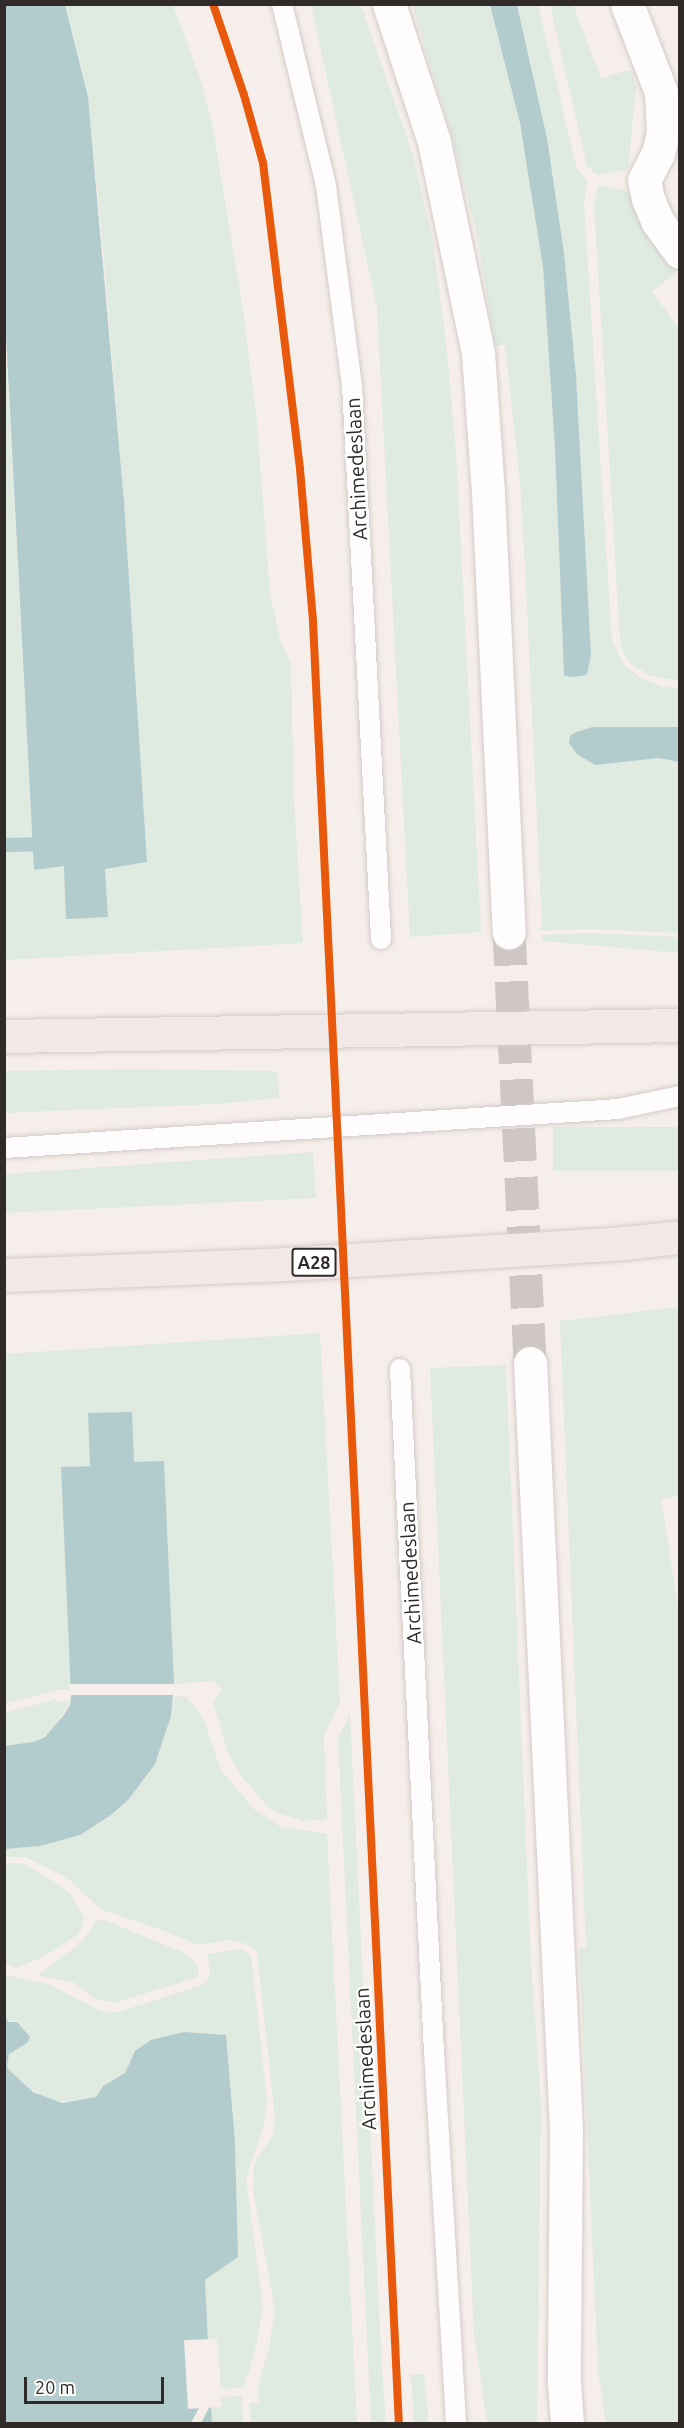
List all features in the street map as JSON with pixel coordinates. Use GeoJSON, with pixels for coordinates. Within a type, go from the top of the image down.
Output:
{"type":"FeatureCollection","features":[{"type":"Feature","properties":{"kind":"highway"},"geometry":{"type":"LineString","coordinates":[[4,1036],[680,1025]]}},
{"type":"Feature","properties":{"kind":"highway","name":"A28"},"geometry":{"type":"LineString","coordinates":[[4,1275],[279,1264],[623,1243],[680,1237]]}},
{"type":"Feature","properties":{"kind":"main road"},"geometry":{"type":"LineString","coordinates":[[389,4],[435,142],[478,353],[488,492],[509,932]]}},
{"type":"Feature","properties":{"kind":"main road"},"geometry":{"type":"LineString","coordinates":[[627,4],[661,92],[663,132],[658,153],[644,180],[648,199],[658,222],[680,252]]}},
{"type":"Feature","properties":{"kind":"main road"},"geometry":{"type":"LineString","coordinates":[[530,1363],[566,2128],[564,2382],[567,2424]]}},
{"type":"Feature","properties":{"kind":"main road"},"geometry":{"type":"LineString","coordinates":[[564,2382],[582,2424]]}},
{"type":"Feature","properties":{"kind":"lane","name":"Archimedeslaan"},"geometry":{"type":"LineString","coordinates":[[282,4],[326,186],[352,384],[381,939]]}},
{"type":"Feature","properties":{"kind":"lane"},"geometry":{"type":"LineString","coordinates":[[4,1148],[618,1108],[680,1096]]}},
{"type":"Feature","properties":{"kind":"lane","name":"Archimedeslaan"},"geometry":{"type":"LineString","coordinates":[[400,1369],[434,2051],[456,2424]]}},
{"type":"Feature","properties":{"kind":"shaded area"},"geometry":{"type":"Polygon","coordinates":[[[65,5],[173,5],[201,81],[213,127],[242,303],[257,423],[270,593],[280,639],[291,664],[294,801],[303,943],[5,960],[4,317],[34,870],[64,866],[108,917],[105,869],[147,861],[124,501],[103,248],[88,97],[65,5]]]}},
{"type":"Feature","properties":{"kind":"shaded area"},"geometry":{"type":"Polygon","coordinates":[[[311,5],[361,5],[413,155],[433,241],[447,351],[456,452],[481,932],[410,937],[377,308],[311,5]]]}},
{"type":"Feature","properties":{"kind":"shaded area"},"geometry":{"type":"Polygon","coordinates":[[[412,5],[490,5],[520,123],[543,267],[555,448],[564,674],[570,677],[591,655],[576,375],[564,253],[547,138],[517,5],[538,5],[577,169],[587,180],[584,203],[612,641],[624,664],[640,678],[663,687],[680,688],[679,727],[656,728],[595,765],[659,758],[679,762],[679,933],[590,929],[536,931],[542,927],[525,566],[520,482],[505,345],[495,346],[477,235],[452,137],[412,5]]]}},
{"type":"Feature","properties":{"kind":"shaded area"},"geometry":{"type":"Polygon","coordinates":[[[550,5],[573,5],[601,79],[627,70],[632,71],[636,87],[628,170],[597,175],[587,166],[550,5]]]}},
{"type":"Feature","properties":{"kind":"shaded area"},"geometry":{"type":"Polygon","coordinates":[[[599,185],[629,191],[637,214],[676,270],[674,275],[652,291],[679,329],[679,681],[649,675],[631,664],[624,655],[620,641],[594,202],[599,185]]]}},
{"type":"Feature","properties":{"kind":"shaded area"},"geometry":{"type":"Polygon","coordinates":[[[590,933],[679,937],[679,953],[543,941],[542,935],[590,933]]]}},
{"type":"Feature","properties":{"kind":"shaded area"},"geometry":{"type":"Polygon","coordinates":[[[135,1069],[273,1071],[278,1073],[279,1098],[215,1104],[5,1113],[5,1071],[135,1069]]]}},
{"type":"Feature","properties":{"kind":"shaded area"},"geometry":{"type":"Polygon","coordinates":[[[553,1127],[679,1127],[679,1171],[553,1171],[553,1127]]]}},
{"type":"Feature","properties":{"kind":"shaded area"},"geometry":{"type":"Polygon","coordinates":[[[313,1152],[316,1198],[5,1213],[5,1174],[313,1152]]]}},
{"type":"Feature","properties":{"kind":"shaded area"},"geometry":{"type":"Polygon","coordinates":[[[679,1307],[679,1496],[661,1499],[680,1619],[679,2423],[606,2423],[598,2371],[579,1947],[586,1948],[560,1321],[679,1307]]]}},
{"type":"Feature","properties":{"kind":"shaded area"},"geometry":{"type":"Polygon","coordinates":[[[320,1333],[340,1702],[324,1736],[327,1819],[303,1821],[272,1811],[243,1778],[228,1753],[213,1702],[222,1690],[213,1681],[174,1684],[163,1461],[61,1467],[71,1690],[57,1690],[5,1704],[5,1354],[320,1333]]]}},
{"type":"Feature","properties":{"kind":"shaded area"},"geometry":{"type":"Polygon","coordinates":[[[506,1365],[531,1962],[541,2104],[537,2424],[487,2423],[474,2334],[430,1368],[506,1365]]]}},
{"type":"Feature","properties":{"kind":"shaded area"},"geometry":{"type":"Polygon","coordinates":[[[174,1696],[187,1697],[203,1718],[221,1770],[255,1810],[281,1827],[327,1834],[357,2423],[251,2423],[249,2403],[259,2403],[258,2385],[269,2348],[275,2309],[253,2191],[254,2163],[273,2135],[275,2119],[257,1952],[246,1944],[231,1940],[198,1945],[154,1927],[102,1910],[67,1878],[25,1857],[5,1857],[5,1849],[40,1846],[111,1815],[129,1799],[155,1764],[171,1716],[174,1696]]]}},
{"type":"Feature","properties":{"kind":"shaded area"},"geometry":{"type":"Polygon","coordinates":[[[57,1699],[57,1702],[70,1701],[54,1730],[33,1742],[5,1746],[4,1713],[57,1699]]]}},
{"type":"Feature","properties":{"kind":"shaded area"},"geometry":{"type":"Polygon","coordinates":[[[350,1715],[386,2423],[371,2423],[338,1737],[350,1715]]]}},
{"type":"Feature","properties":{"kind":"shaded area"},"geometry":{"type":"Polygon","coordinates":[[[24,1864],[57,1883],[71,1895],[84,1917],[81,1930],[76,1936],[43,1957],[16,1968],[4,1964],[5,1865],[24,1864]]]}},
{"type":"Feature","properties":{"kind":"shaded area"},"geometry":{"type":"Polygon","coordinates":[[[102,1919],[187,1954],[197,1964],[199,1977],[114,2003],[93,1998],[75,1983],[38,1975],[78,1945],[91,1931],[95,1922],[102,1919]]]}},
{"type":"Feature","properties":{"kind":"shaded area"},"geometry":{"type":"Polygon","coordinates":[[[242,1949],[251,1956],[267,2100],[263,2129],[246,2178],[263,2309],[255,2350],[244,2388],[221,2389],[217,2339],[208,2339],[205,2280],[238,2257],[235,2143],[132,2056],[125,2073],[103,2086],[96,2097],[90,2099],[55,2102],[23,2085],[9,2070],[7,2060],[12,2050],[27,2043],[30,2037],[13,2020],[8,2022],[5,2016],[5,1975],[51,1985],[100,2011],[118,2012],[202,1985],[210,1976],[208,1954],[242,1949]]]}},
{"type":"Feature","properties":{"kind":"shaded area"},"geometry":{"type":"Polygon","coordinates":[[[424,2374],[429,2423],[414,2423],[411,2375],[424,2374]]]}},
{"type":"Feature","properties":{"kind":"shaded area"},"geometry":{"type":"Polygon","coordinates":[[[242,2396],[243,2423],[212,2423],[211,2407],[222,2407],[221,2397],[242,2396]]]}},
{"type":"Feature","properties":{"kind":"water"},"geometry":{"type":"Polygon","coordinates":[[[4,5],[65,5],[88,97],[124,501],[147,862],[105,869],[108,917],[66,919],[64,866],[34,870],[5,317],[4,5]]]}},
{"type":"Feature","properties":{"kind":"water"},"geometry":{"type":"Polygon","coordinates":[[[490,5],[517,5],[547,138],[564,253],[576,375],[591,655],[587,675],[570,677],[564,675],[555,448],[543,267],[520,123],[490,5]]]}},
{"type":"Feature","properties":{"kind":"water"},"geometry":{"type":"Polygon","coordinates":[[[592,727],[679,727],[679,762],[659,758],[595,765],[577,754],[569,743],[570,736],[574,733],[592,727]]]}},
{"type":"Feature","properties":{"kind":"water"},"geometry":{"type":"Polygon","coordinates":[[[132,1412],[134,1462],[164,1461],[174,1684],[171,1716],[155,1764],[129,1799],[111,1815],[80,1835],[40,1846],[5,1849],[4,1746],[33,1742],[45,1737],[70,1705],[61,1467],[90,1466],[88,1413],[132,1412]]]}},
{"type":"Feature","properties":{"kind":"water"},"geometry":{"type":"Polygon","coordinates":[[[5,2016],[8,2022],[17,2022],[30,2037],[27,2043],[9,2054],[7,2066],[9,2070],[33,2092],[62,2103],[96,2097],[103,2086],[125,2073],[135,2051],[151,2040],[184,2032],[226,2035],[235,2143],[238,2257],[205,2280],[212,2423],[5,2424],[5,2016]]]}},
{"type":"Feature","properties":{"kind":"pier"},"geometry":{"type":"Polygon","coordinates":[[[69,1684],[176,1684],[176,1695],[69,1695],[69,1684]]]}},
{"type":"Feature","properties":{"kind":"pier"},"geometry":{"type":"Polygon","coordinates":[[[211,2339],[214,2407],[209,2408],[201,2423],[191,2423],[199,2408],[188,2409],[184,2340],[211,2339]]]}},
{"type":"Feature","properties":{"kind":"waterway"},"geometry":{"type":"LineString","coordinates":[[4,845],[51,844]]}},
{"type":"Feature","properties":{"kind":"tunnel"},"geometry":{"type":"LineString","coordinates":[[509,932],[530,1363]]}},
{"type":"Feature","properties":{"kind":"cycle path"},"geometry":{"type":"LineString","coordinates":[[213,4],[244,95],[263,163],[300,469],[313,622],[399,2424]]}}]}
